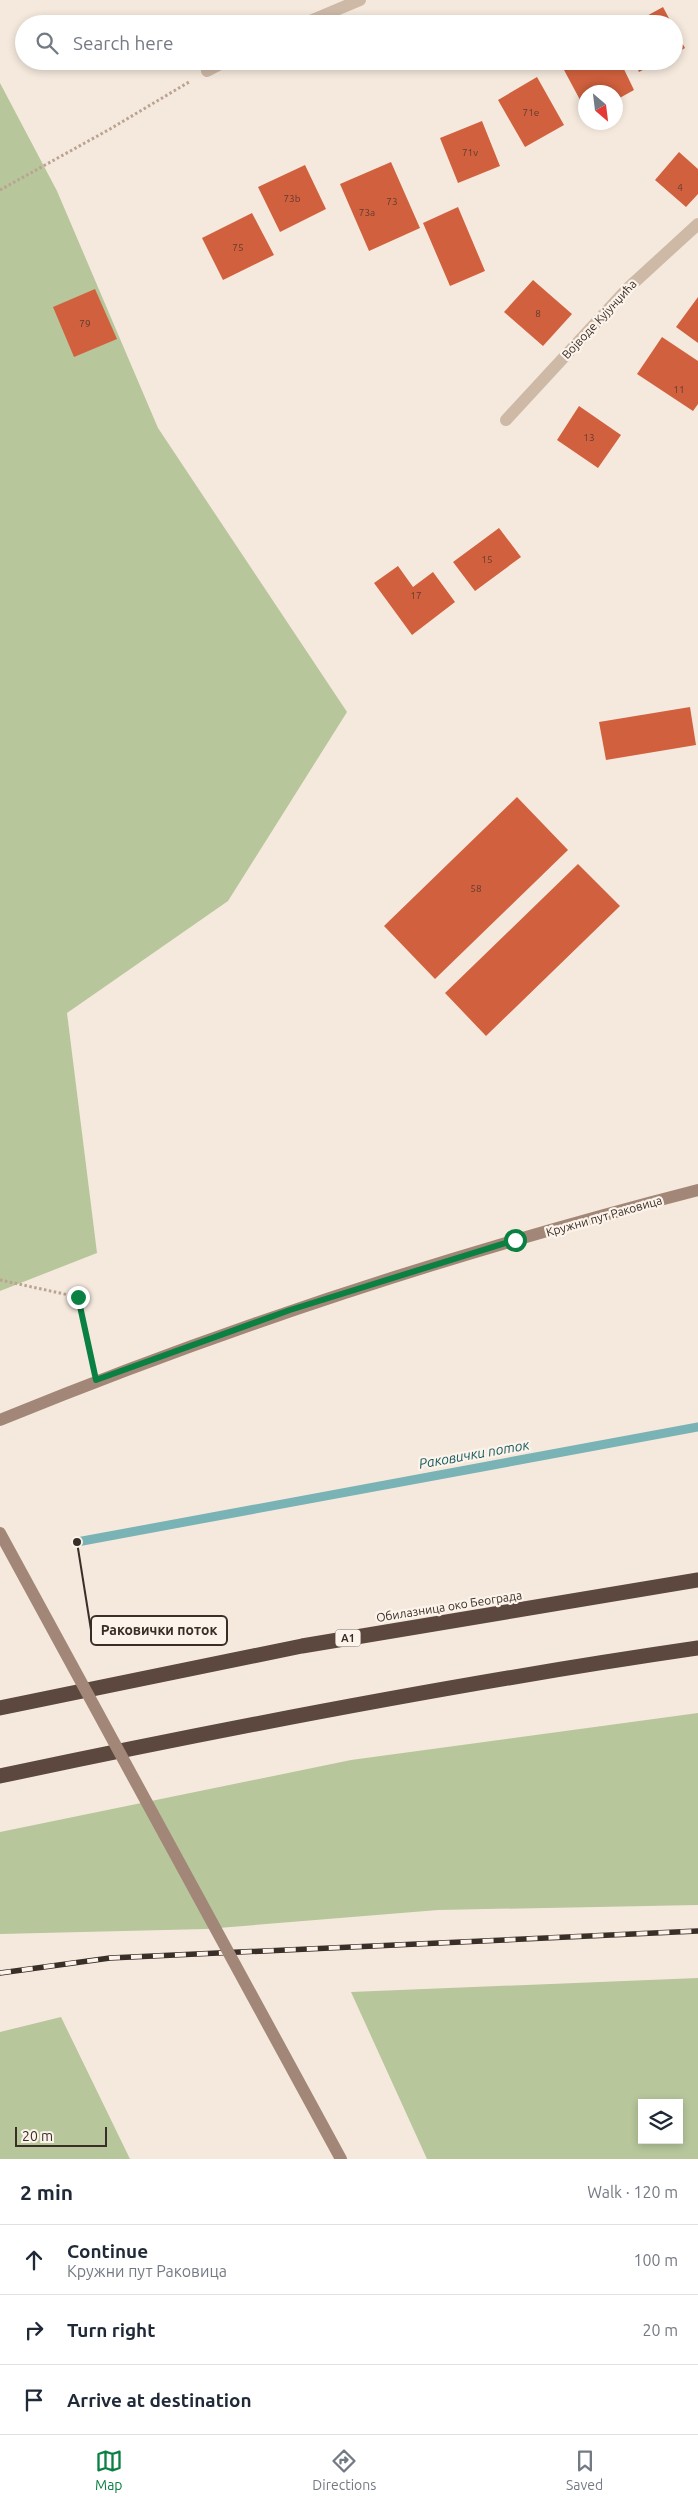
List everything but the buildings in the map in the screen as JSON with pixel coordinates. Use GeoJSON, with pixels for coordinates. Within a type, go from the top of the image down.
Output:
{"type":"FeatureCollection","features":[{"type":"Feature","properties":{"kind":"highway","name":"Обилазница око Београда"},"geometry":{"type":"LineString","coordinates":[[0,1708],[302,1646],[698,1580]]}},
{"type":"Feature","properties":{"kind":"highway"},"geometry":{"type":"LineString","coordinates":[[0,1776],[220,1729],[601,1662],[698,1648]]}},
{"type":"Feature","properties":{"kind":"main road","name":"Кружни пут Раковица"},"geometry":{"type":"LineString","coordinates":[[0,1420],[96,1380],[290,1310],[515,1240],[698,1190]]}},
{"type":"Feature","properties":{"kind":"main road"},"geometry":{"type":"LineString","coordinates":[[0,1533],[341,2159]]}},
{"type":"Feature","properties":{"kind":"street"},"geometry":{"type":"LineString","coordinates":[[324,15],[360,0]]}},
{"type":"Feature","properties":{"kind":"street","name":"Војводе Кујунџића"},"geometry":{"type":"LineString","coordinates":[[506,420],[627,289],[698,224]]}},
{"type":"Feature","properties":{"kind":"path"},"geometry":{"type":"LineString","coordinates":[[0,190],[110,129],[206,71]]}},
{"type":"Feature","properties":{"kind":"path"},"geometry":{"type":"LineString","coordinates":[[0,1280],[78,1297],[96,1380]]}},
{"type":"Feature","properties":{"kind":"green space"},"geometry":{"type":"Polygon","coordinates":[[[0,83],[57,191],[158,428],[347,712],[228,901],[67,1013],[97,1253],[0,1291],[0,83]]]}},
{"type":"Feature","properties":{"kind":"green space"},"geometry":{"type":"Polygon","coordinates":[[[698,1713],[698,1905],[438,1910],[206,1929],[0,1934],[0,1832],[351,1760],[698,1713]]]}},
{"type":"Feature","properties":{"kind":"green space"},"geometry":{"type":"Polygon","coordinates":[[[698,1978],[698,2159],[427,2159],[351,1992],[698,1978]]]}},
{"type":"Feature","properties":{"kind":"green space"},"geometry":{"type":"Polygon","coordinates":[[[61,2017],[130,2159],[0,2159],[0,2032],[61,2017]]]}},
{"type":"Feature","properties":{"kind":"waterway","name":"Раковички поток"},"geometry":{"type":"LineString","coordinates":[[77,1542],[698,1427]]}},
{"type":"Feature","properties":{"kind":"railway"},"geometry":{"type":"LineString","coordinates":[[0,1973],[110,1958],[698,1931]]}},
{"type":"Feature","properties":{"kind":"place","name":"Раковички поток"},"geometry":{"type":"Point","coordinates":[77,1542]}},
{"type":"Feature","properties":{"kind":"route"},"geometry":{"type":"LineString","coordinates":[[78,1297],[96,1380],[290,1310],[515,1240]]}}]}
